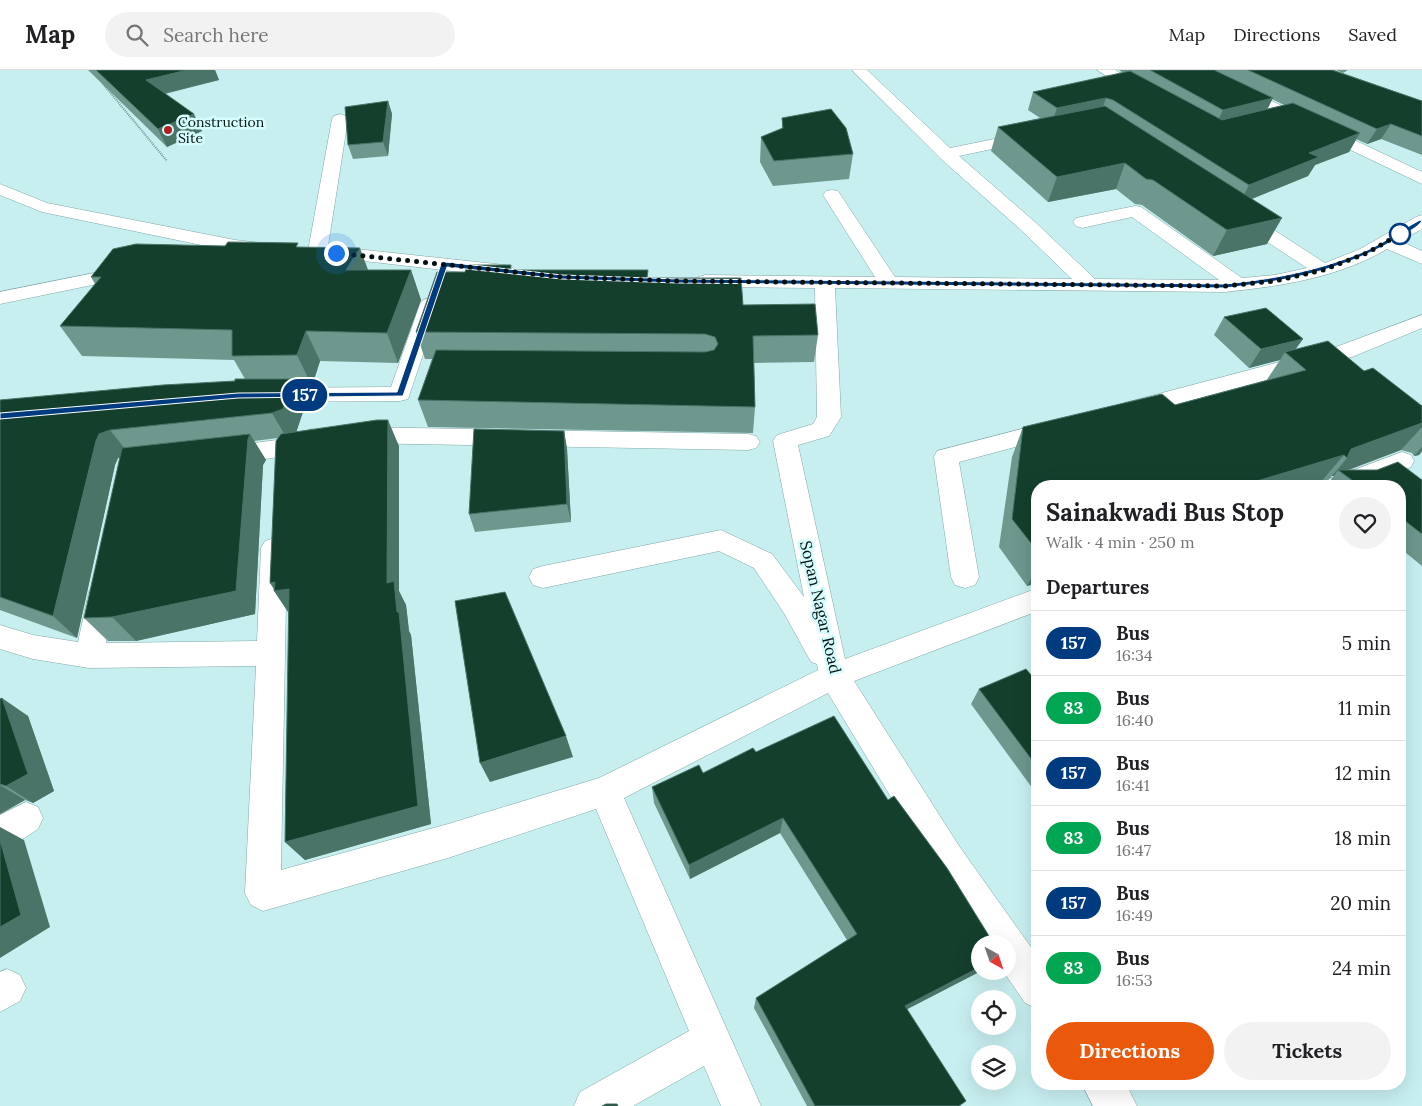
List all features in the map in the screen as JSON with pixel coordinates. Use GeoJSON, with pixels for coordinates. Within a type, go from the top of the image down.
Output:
{"type":"FeatureCollection","features":[{"type":"Feature","properties":{"kind":"street"},"geometry":{"type":"LineString","coordinates":[[859,70],[946,154],[1028,226],[1090,284]]}},
{"type":"Feature","properties":{"kind":"street"},"geometry":{"type":"LineString","coordinates":[[1104,70],[1155,99]]}},
{"type":"Feature","properties":{"kind":"street"},"geometry":{"type":"LineString","coordinates":[[1194,70],[1422,179]]}},
{"type":"Feature","properties":{"kind":"street"},"geometry":{"type":"LineString","coordinates":[[1259,121],[1286,114]]}},
{"type":"Feature","properties":{"kind":"street"},"geometry":{"type":"LineString","coordinates":[[299,250],[340,119]]}},
{"type":"Feature","properties":{"kind":"street"},"geometry":{"type":"LineString","coordinates":[[946,154],[1042,135]]}},
{"type":"Feature","properties":{"kind":"street"},"geometry":{"type":"LineString","coordinates":[[0,189],[42,207],[235,246],[299,250],[523,273]]}},
{"type":"Feature","properties":{"kind":"street"},"geometry":{"type":"LineString","coordinates":[[832,195],[889,283]]}},
{"type":"Feature","properties":{"kind":"street"},"geometry":{"type":"LineString","coordinates":[[1224,205],[1323,270]]}},
{"type":"Feature","properties":{"kind":"street"},"geometry":{"type":"LineString","coordinates":[[1082,222],[1135,211],[1237,284]]}},
{"type":"Feature","properties":{"kind":"street"},"geometry":{"type":"LineString","coordinates":[[688,281],[1225,286],[1275,281],[1323,270],[1367,253],[1422,221]]}},
{"type":"Feature","properties":{"kind":"street"},"geometry":{"type":"LineString","coordinates":[[1386,242],[1422,258]]}},
{"type":"Feature","properties":{"kind":"street"},"geometry":{"type":"LineString","coordinates":[[200,257],[235,246]]}},
{"type":"Feature","properties":{"kind":"street"},"geometry":{"type":"LineString","coordinates":[[238,395],[400,394],[419,368],[445,264]]}},
{"type":"Feature","properties":{"kind":"street"},"geometry":{"type":"LineString","coordinates":[[0,298],[145,269]]}},
{"type":"Feature","properties":{"kind":"street","name":"Sopan Nagar Road"},"geometry":{"type":"LineString","coordinates":[[825,282],[829,417],[821,430],[785,441],[834,676],[947,858],[1000,935]]}},
{"type":"Feature","properties":{"kind":"street"},"geometry":{"type":"LineString","coordinates":[[1107,415],[1344,352],[1422,321]]}},
{"type":"Feature","properties":{"kind":"street"},"geometry":{"type":"LineString","coordinates":[[965,577],[946,457],[1079,422]]}},
{"type":"Feature","properties":{"kind":"street"},"geometry":{"type":"LineString","coordinates":[[204,456],[289,447],[318,435],[748,442]]}},
{"type":"Feature","properties":{"kind":"street"},"geometry":{"type":"LineString","coordinates":[[277,475],[277,465],[289,447]]}},
{"type":"Feature","properties":{"kind":"street"},"geometry":{"type":"LineString","coordinates":[[1352,480],[1402,462]]}},
{"type":"Feature","properties":{"kind":"street"},"geometry":{"type":"LineString","coordinates":[[275,525],[269,653],[263,893],[448,841],[605,791],[834,676],[1031,602]]}},
{"type":"Feature","properties":{"kind":"street"},"geometry":{"type":"LineString","coordinates":[[542,577],[720,540],[763,561],[794,605],[834,676]]}},
{"type":"Feature","properties":{"kind":"street"},"geometry":{"type":"LineString","coordinates":[[90,656],[107,570]]}},
{"type":"Feature","properties":{"kind":"street"},"geometry":{"type":"LineString","coordinates":[[0,637],[32,647],[90,656],[269,653]]}},
{"type":"Feature","properties":{"kind":"street"},"geometry":{"type":"LineString","coordinates":[[605,791],[741,1106]]}},
{"type":"Feature","properties":{"kind":"street","name":"Sopan Nagar Road"},"geometry":{"type":"LineString","coordinates":[[1016,958],[1031,980]]}},
{"type":"Feature","properties":{"kind":"street"},"geometry":{"type":"LineString","coordinates":[[594,1106],[712,1040]]}},
{"type":"Feature","properties":{"kind":"street"},"geometry":{"type":"LineString","coordinates":[[1106,1090],[1117,1106]]}},
{"type":"Feature","properties":{"kind":"path"},"geometry":{"type":"LineString","coordinates":[[98,78],[167,161]]}},
{"type":"Feature","properties":{"kind":"building"},"geometry":{"type":"Polygon","coordinates":[[[96,70],[187,70],[146,80],[194,114],[158,129],[96,70]]]}},
{"type":"Feature","properties":{"kind":"building"},"geometry":{"type":"Polygon","coordinates":[[[1150,70],[1214,70],[1273,98],[1223,110],[1150,70]]]}},
{"type":"Feature","properties":{"kind":"building"},"geometry":{"type":"Polygon","coordinates":[[[1248,70],[1332,70],[1422,101],[1422,136],[1391,124],[1377,129],[1248,70]]]}},
{"type":"Feature","properties":{"kind":"building"},"geometry":{"type":"Polygon","coordinates":[[[1130,71],[1222,120],[1293,103],[1360,133],[1309,153],[1319,157],[1249,185],[1113,100],[1106,98],[1057,108],[1033,92],[1130,71]]]}},
{"type":"Feature","properties":{"kind":"building"},"geometry":{"type":"Polygon","coordinates":[[[388,101],[383,142],[348,145],[345,107],[388,101]]]}},
{"type":"Feature","properties":{"kind":"building"},"geometry":{"type":"Polygon","coordinates":[[[1105,106],[1282,218],[1227,230],[1153,180],[1146,179],[1125,163],[1057,177],[998,127],[1105,106]]]}},
{"type":"Feature","properties":{"kind":"building"},"geometry":{"type":"Polygon","coordinates":[[[831,109],[846,128],[853,154],[774,161],[761,137],[783,128],[782,118],[831,109]]]}},
{"type":"Feature","properties":{"kind":"building"},"geometry":{"type":"Polygon","coordinates":[[[228,242],[298,243],[296,247],[360,248],[346,270],[411,270],[387,333],[306,331],[297,355],[232,356],[232,330],[60,326],[101,277],[91,277],[113,249],[136,244],[225,246],[228,242]]]}},
{"type":"Feature","properties":{"kind":"building"},"geometry":{"type":"Polygon","coordinates":[[[467,265],[511,265],[510,270],[648,270],[647,278],[741,278],[743,305],[815,304],[818,335],[753,336],[755,407],[418,400],[436,350],[705,352],[714,350],[718,344],[715,337],[705,334],[416,332],[437,272],[465,272],[467,265]]]}},
{"type":"Feature","properties":{"kind":"building"},"geometry":{"type":"Polygon","coordinates":[[[1266,308],[1303,339],[1261,349],[1224,317],[1266,308]]]}},
{"type":"Feature","properties":{"kind":"building"},"geometry":{"type":"Polygon","coordinates":[[[1328,341],[1364,371],[1373,368],[1422,406],[1422,423],[1351,449],[1347,458],[1344,455],[1260,480],[1031,480],[1031,543],[1012,519],[1023,427],[1162,394],[1175,405],[1306,370],[1285,352],[1328,341]]]}},
{"type":"Feature","properties":{"kind":"building"},"geometry":{"type":"Polygon","coordinates":[[[235,379],[294,379],[283,409],[272,413],[110,430],[99,434],[53,616],[0,597],[0,400],[163,385],[235,381],[235,379]]]}},
{"type":"Feature","properties":{"kind":"building"},"geometry":{"type":"Polygon","coordinates":[[[388,420],[387,583],[394,581],[397,612],[399,612],[418,806],[285,842],[289,589],[274,591],[275,582],[270,583],[276,441],[281,434],[388,420]]]}},
{"type":"Feature","properties":{"kind":"building"},"geometry":{"type":"Polygon","coordinates":[[[474,429],[564,431],[567,504],[469,514],[474,429]]]}},
{"type":"Feature","properties":{"kind":"building"},"geometry":{"type":"Polygon","coordinates":[[[250,434],[248,439],[236,591],[112,617],[84,618],[122,448],[250,434]]]}},
{"type":"Feature","properties":{"kind":"building"},"geometry":{"type":"Polygon","coordinates":[[[1398,462],[1422,480],[1422,534],[1406,522],[1406,480],[1352,480],[1338,470],[1377,470],[1398,462]]]}},
{"type":"Feature","properties":{"kind":"building"},"geometry":{"type":"Polygon","coordinates":[[[505,592],[566,736],[480,763],[455,601],[505,592]]]}},
{"type":"Feature","properties":{"kind":"building"},"geometry":{"type":"Polygon","coordinates":[[[1026,669],[1031,675],[1031,759],[979,689],[1026,669]]]}},
{"type":"Feature","properties":{"kind":"building"},"geometry":{"type":"Polygon","coordinates":[[[2,698],[28,774],[6,786],[0,784],[0,699],[2,698]]]}},
{"type":"Feature","properties":{"kind":"building"},"geometry":{"type":"Polygon","coordinates":[[[834,716],[888,800],[894,796],[947,868],[988,935],[971,935],[971,972],[905,1006],[966,1101],[959,1106],[815,1106],[756,998],[857,934],[783,818],[689,865],[652,787],[699,765],[703,773],[753,748],[756,752],[834,716]]]}},
{"type":"Feature","properties":{"kind":"building"},"geometry":{"type":"Polygon","coordinates":[[[0,840],[21,915],[0,927],[0,840]]]}},
{"type":"Feature","properties":{"kind":"building"},"geometry":{"type":"Polygon","coordinates":[[[617,1104],[618,1106],[602,1106],[617,1104]]]}},
{"type":"Feature","properties":{"kind":"bus line","name":"157"},"geometry":{"type":"LineString","coordinates":[[0,416],[238,395],[400,394],[445,264],[562,277],[678,281],[1225,286],[1275,281],[1323,270],[1367,253],[1422,221]]}},
{"type":"Feature","properties":{"kind":"place","name":"Construction Site"},"geometry":{"type":"Point","coordinates":[168,130]}},
{"type":"Feature","properties":{"kind":"route"},"geometry":{"type":"LineString","coordinates":[[336,253],[562,277],[678,281],[1225,286],[1275,281],[1323,270],[1367,253],[1400,234]]}}]}
